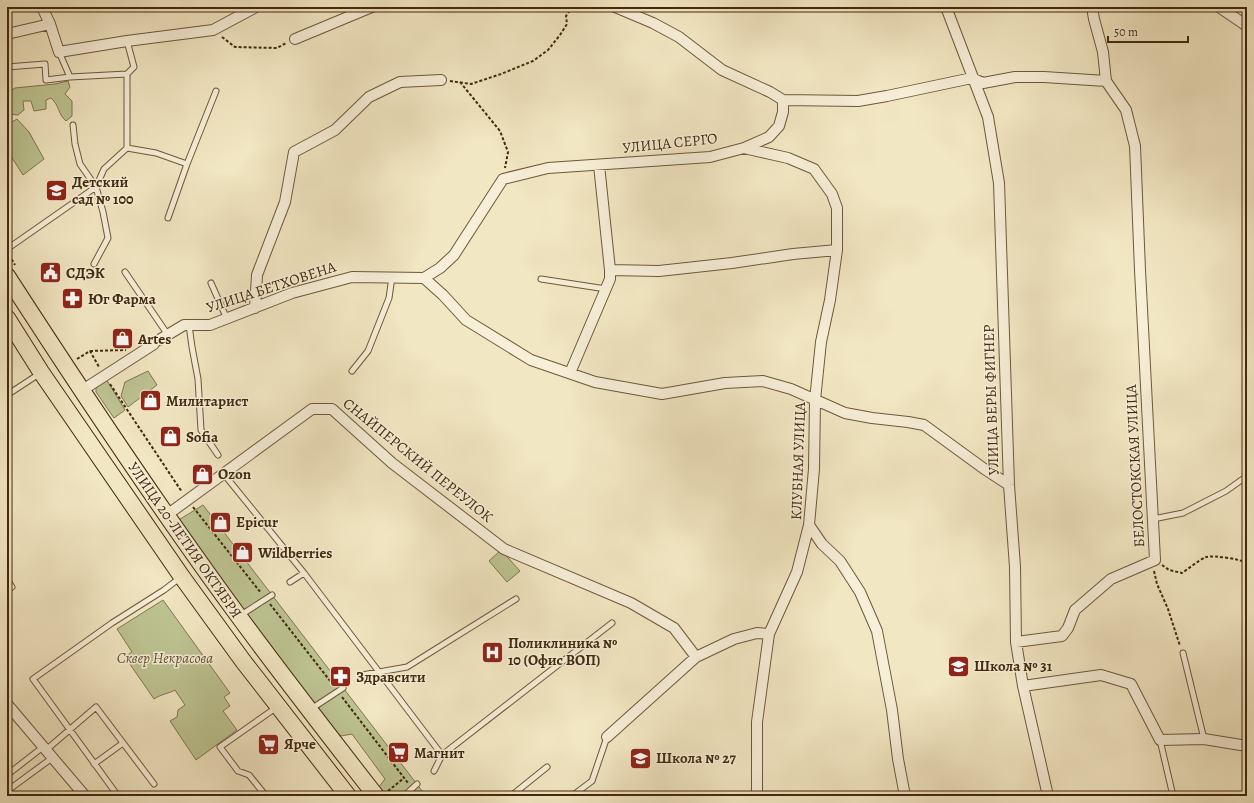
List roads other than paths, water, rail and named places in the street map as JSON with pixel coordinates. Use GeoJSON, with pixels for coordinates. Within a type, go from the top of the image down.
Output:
{"type":"FeatureCollection","features":[{"type":"Feature","properties":{"kind":"main road","name":"УЛИЦА 20-ЛЕТИЯ ОКТЯБРЯ"},"geometry":{"type":"LineString","coordinates":[[7,276],[81,391],[239,617],[309,711],[381,794]]}},
{"type":"Feature","properties":{"kind":"main road","name":"УЛИЦА 20-ЛЕТИЯ ОКТЯБРЯ"},"geometry":{"type":"LineString","coordinates":[[7,318],[41,372],[182,577],[278,707],[348,796]]}},
{"type":"Feature","properties":{"kind":"street"},"geometry":{"type":"LineString","coordinates":[[42,7],[50,24],[59,52],[127,40],[213,30],[256,7]]}},
{"type":"Feature","properties":{"kind":"street"},"geometry":{"type":"LineString","coordinates":[[295,39],[372,7]]}},
{"type":"Feature","properties":{"kind":"street"},"geometry":{"type":"LineString","coordinates":[[614,7],[653,23],[679,37],[722,70],[770,92],[783,100],[858,101],[972,78],[983,83],[1015,77],[1044,77],[1106,81],[1103,52],[1092,7]]}},
{"type":"Feature","properties":{"kind":"street","name":"УЛИЦА ВЕРЫ ФИГНЕР"},"geometry":{"type":"LineString","coordinates":[[946,7],[988,117],[999,183],[1009,485],[1015,567],[1016,642],[1023,686],[1048,796]]}},
{"type":"Feature","properties":{"kind":"street"},"geometry":{"type":"LineString","coordinates":[[1219,7],[1247,26]]}},
{"type":"Feature","properties":{"kind":"street"},"geometry":{"type":"LineString","coordinates":[[7,34],[50,24]]}},
{"type":"Feature","properties":{"kind":"street"},"geometry":{"type":"LineString","coordinates":[[255,308],[257,274],[284,202],[294,152],[335,130],[370,97],[400,82],[441,80]]}},
{"type":"Feature","properties":{"kind":"street","name":"БЕЛОСТОКСКАЯ УЛИЦА"},"geometry":{"type":"LineString","coordinates":[[1016,642],[1062,636],[1068,628],[1075,610],[1111,579],[1155,560],[1135,146],[1126,110],[1106,81]]}},
{"type":"Feature","properties":{"kind":"street","name":"УЛИЦА СЕРГО"},"geometry":{"type":"LineString","coordinates":[[424,278],[440,268],[454,255],[503,179],[548,168],[710,157],[744,148],[769,137],[779,126],[783,112],[783,100]]}},
{"type":"Feature","properties":{"kind":"street","name":"КЛУБНАЯ УЛИЦА"},"geometry":{"type":"LineString","coordinates":[[744,148],[788,158],[814,169],[832,194],[837,208],[837,250],[830,300],[821,342],[815,400],[814,469],[809,526],[822,544],[840,561],[860,592],[877,630],[892,710],[898,759],[906,796]]}},
{"type":"Feature","properties":{"kind":"street"},"geometry":{"type":"LineString","coordinates":[[570,373],[610,279],[600,165]]}},
{"type":"Feature","properties":{"kind":"street"},"geometry":{"type":"LineString","coordinates":[[610,270],[659,271],[837,250]]}},
{"type":"Feature","properties":{"kind":"street","name":"УЛИЦА БЕТХОВЕНА"},"geometry":{"type":"LineString","coordinates":[[81,391],[184,325],[210,325],[292,293],[352,277],[424,278]]}},
{"type":"Feature","properties":{"kind":"street"},"geometry":{"type":"LineString","coordinates":[[424,278],[443,295],[466,320],[531,360],[596,382],[662,394],[725,383],[763,381],[791,389],[845,412],[872,418],[924,425],[1009,485]]}},
{"type":"Feature","properties":{"kind":"street","name":"СНАЙПЕРСКИЙ ПЕРЕУЛОК"},"geometry":{"type":"LineString","coordinates":[[167,515],[312,409],[332,409],[392,462],[504,549],[631,603],[674,628],[696,657]]}},
{"type":"Feature","properties":{"kind":"street"},"geometry":{"type":"LineString","coordinates":[[757,796],[757,722],[769,634],[797,572],[809,526]]}},
{"type":"Feature","properties":{"kind":"street"},"geometry":{"type":"LineString","coordinates":[[607,737],[696,657],[734,639],[757,633],[769,634]]}},
{"type":"Feature","properties":{"kind":"street"},"geometry":{"type":"LineString","coordinates":[[1023,686],[1102,675],[1131,684],[1160,740],[1204,739],[1247,746]]}},
{"type":"Feature","properties":{"kind":"street"},"geometry":{"type":"LineString","coordinates":[[7,704],[86,796]]}},
{"type":"Feature","properties":{"kind":"lane"},"geometry":{"type":"LineString","coordinates":[[7,67],[45,64],[46,80],[70,77],[127,74],[134,67],[127,40]]}},
{"type":"Feature","properties":{"kind":"lane"},"geometry":{"type":"LineString","coordinates":[[59,52],[70,77]]}},
{"type":"Feature","properties":{"kind":"lane"},"geometry":{"type":"LineString","coordinates":[[7,249],[96,187],[104,169],[127,148],[127,74]]}},
{"type":"Feature","properties":{"kind":"lane"},"geometry":{"type":"LineString","coordinates":[[168,218],[186,164],[216,91]]}},
{"type":"Feature","properties":{"kind":"lane"},"geometry":{"type":"LineString","coordinates":[[73,125],[75,144],[80,164],[96,187],[108,238],[94,264]]}},
{"type":"Feature","properties":{"kind":"lane"},"geometry":{"type":"LineString","coordinates":[[127,148],[156,153],[186,164]]}},
{"type":"Feature","properties":{"kind":"lane"},"geometry":{"type":"LineString","coordinates":[[125,272],[157,342]]}},
{"type":"Feature","properties":{"kind":"lane"},"geometry":{"type":"LineString","coordinates":[[352,371],[368,351],[389,298],[392,277]]}},
{"type":"Feature","properties":{"kind":"lane"},"geometry":{"type":"LineString","coordinates":[[541,279],[606,289]]}},
{"type":"Feature","properties":{"kind":"lane"},"geometry":{"type":"LineString","coordinates":[[211,283],[227,319]]}},
{"type":"Feature","properties":{"kind":"lane"},"geometry":{"type":"LineString","coordinates":[[189,325],[198,379],[201,430],[218,454]]}},
{"type":"Feature","properties":{"kind":"lane"},"geometry":{"type":"LineString","coordinates":[[7,395],[41,372]]}},
{"type":"Feature","properties":{"kind":"lane"},"geometry":{"type":"LineString","coordinates":[[223,473],[304,573],[442,755]]}},
{"type":"Feature","properties":{"kind":"lane"},"geometry":{"type":"LineString","coordinates":[[1153,519],[1183,513],[1226,491],[1247,476]]}},
{"type":"Feature","properties":{"kind":"lane"},"geometry":{"type":"LineString","coordinates":[[290,582],[304,573]]}},
{"type":"Feature","properties":{"kind":"lane"},"geometry":{"type":"LineString","coordinates":[[118,796],[32,679],[112,623],[182,577]]}},
{"type":"Feature","properties":{"kind":"lane"},"geometry":{"type":"LineString","coordinates":[[7,579],[12,587],[7,590]]}},
{"type":"Feature","properties":{"kind":"lane"},"geometry":{"type":"LineString","coordinates":[[239,617],[272,595]]}},
{"type":"Feature","properties":{"kind":"lane"},"geometry":{"type":"LineString","coordinates":[[362,675],[406,667],[516,599]]}},
{"type":"Feature","properties":{"kind":"lane"},"geometry":{"type":"LineString","coordinates":[[434,771],[442,755],[612,623]]}},
{"type":"Feature","properties":{"kind":"lane"},"geometry":{"type":"LineString","coordinates":[[1183,653],[1204,739]]}},
{"type":"Feature","properties":{"kind":"lane"},"geometry":{"type":"LineString","coordinates":[[309,711],[343,688]]}},
{"type":"Feature","properties":{"kind":"lane"},"geometry":{"type":"LineString","coordinates":[[7,791],[69,729],[96,707],[154,784]]}},
{"type":"Feature","properties":{"kind":"lane"},"geometry":{"type":"LineString","coordinates":[[266,796],[250,776],[238,771],[220,747],[278,707]]}},
{"type":"Feature","properties":{"kind":"lane"},"geometry":{"type":"LineString","coordinates":[[572,796],[592,781],[607,737]]}},
{"type":"Feature","properties":{"kind":"lane"},"geometry":{"type":"LineString","coordinates":[[1160,740],[1172,796]]}},
{"type":"Feature","properties":{"kind":"lane"},"geometry":{"type":"LineString","coordinates":[[94,764],[123,743]]}},
{"type":"Feature","properties":{"kind":"lane"},"geometry":{"type":"LineString","coordinates":[[7,775],[47,752]]}},
{"type":"Feature","properties":{"kind":"lane"},"geometry":{"type":"LineString","coordinates":[[511,796],[548,768]]}},
{"type":"Feature","properties":{"kind":"lane"},"geometry":{"type":"LineString","coordinates":[[404,796],[417,784]]}},
{"type":"Feature","properties":{"kind":"place","name":"Детский сад № 100"},"geometry":{"type":"Point","coordinates":[57,191]}},
{"type":"Feature","properties":{"kind":"place","name":"СДЭК"},"geometry":{"type":"Point","coordinates":[50,273]}},
{"type":"Feature","properties":{"kind":"place","name":"Юг Фарма"},"geometry":{"type":"Point","coordinates":[72,299]}},
{"type":"Feature","properties":{"kind":"place","name":"Artes"},"geometry":{"type":"Point","coordinates":[122,339]}},
{"type":"Feature","properties":{"kind":"place","name":"Милитарист"},"geometry":{"type":"Point","coordinates":[150,401]}},
{"type":"Feature","properties":{"kind":"place","name":"Sofia"},"geometry":{"type":"Point","coordinates":[171,437]}},
{"type":"Feature","properties":{"kind":"place","name":"Ozon"},"geometry":{"type":"Point","coordinates":[202,474]}},
{"type":"Feature","properties":{"kind":"place","name":"Epicur"},"geometry":{"type":"Point","coordinates":[220,522]}},
{"type":"Feature","properties":{"kind":"place","name":"Wildberries"},"geometry":{"type":"Point","coordinates":[243,553]}},
{"type":"Feature","properties":{"kind":"place","name":"Поликлиника № 10 (Офис ВОП)"},"geometry":{"type":"Point","coordinates":[493,652]}},
{"type":"Feature","properties":{"kind":"place","name":"Школа № 31"},"geometry":{"type":"Point","coordinates":[959,666]}},
{"type":"Feature","properties":{"kind":"place","name":"Здравсити"},"geometry":{"type":"Point","coordinates":[341,677]}},
{"type":"Feature","properties":{"kind":"place","name":"Ярче"},"geometry":{"type":"Point","coordinates":[268,744]}},
{"type":"Feature","properties":{"kind":"place","name":"Магнит"},"geometry":{"type":"Point","coordinates":[399,753]}},
{"type":"Feature","properties":{"kind":"place","name":"Школа № 27"},"geometry":{"type":"Point","coordinates":[641,758]}},
{"type":"Feature","properties":{"kind":"park label","name":"Сквер Некрасова"},"geometry":{"type":"Point","coordinates":[165,658]}}]}
